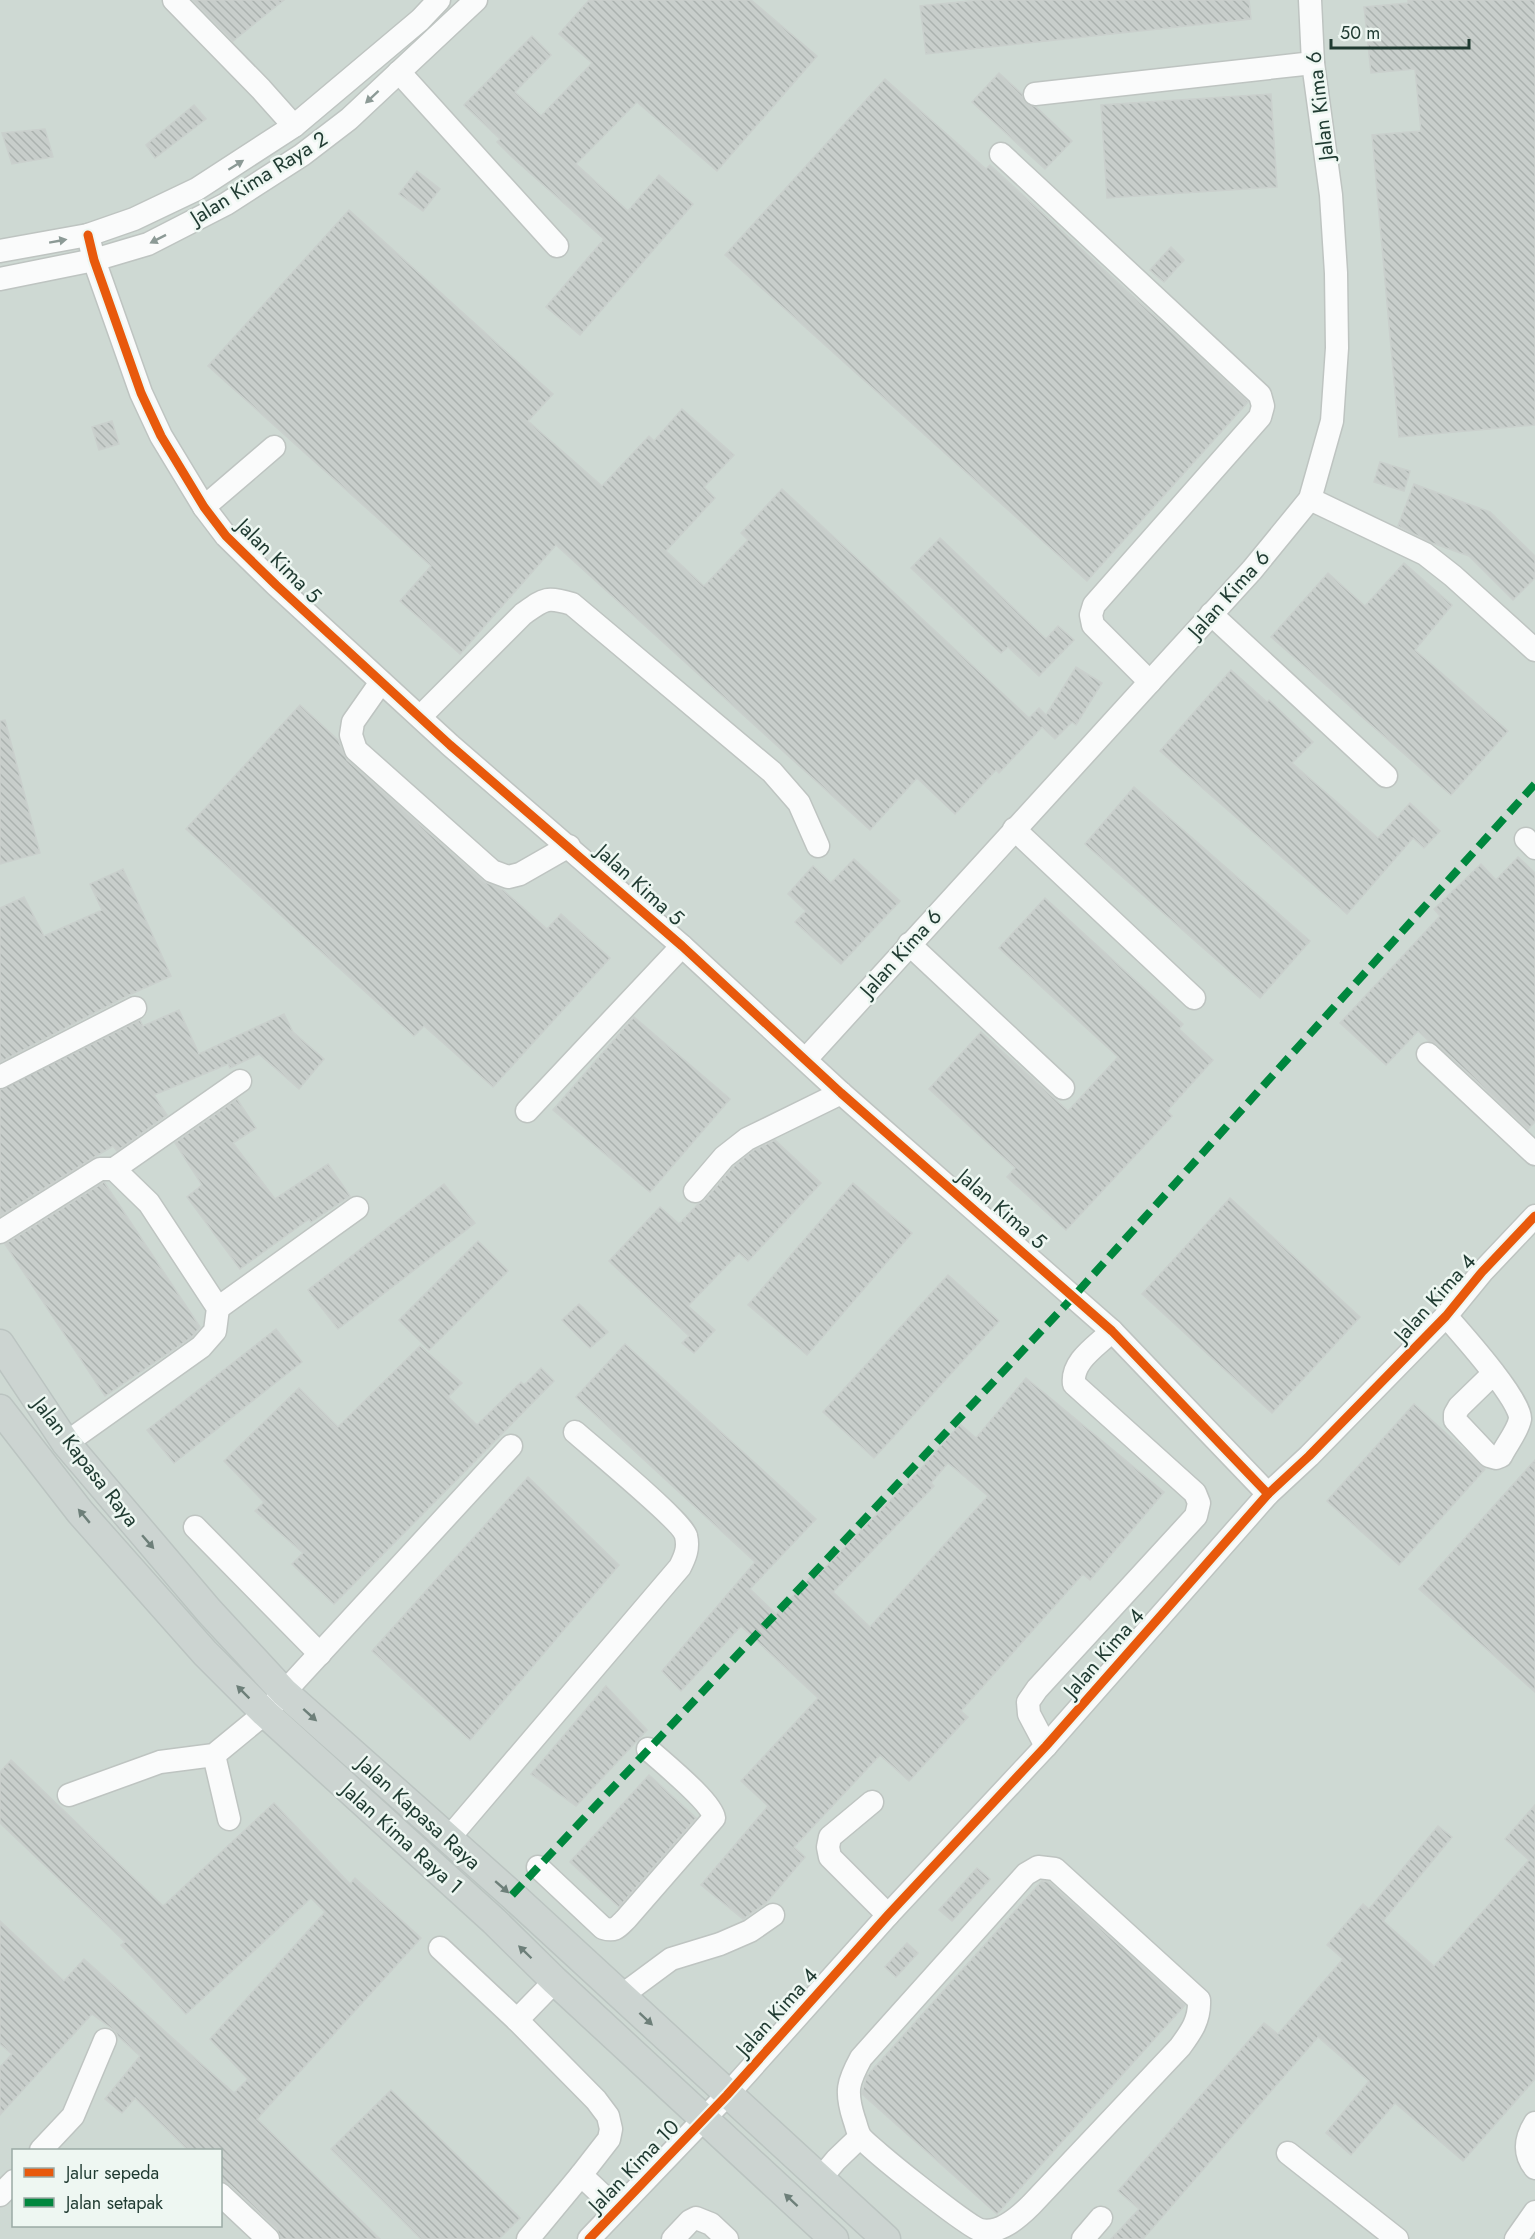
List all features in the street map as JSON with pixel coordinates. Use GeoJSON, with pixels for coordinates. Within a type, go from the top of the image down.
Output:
{"type":"FeatureCollection","features":[{"type":"Feature","properties":{"kind":"main road","name":"Jalan Kapasa Raya"},"geometry":{"type":"LineString","coordinates":[[0,1344],[66,1443],[209,1611],[284,1692],[886,2239]]}},
{"type":"Feature","properties":{"kind":"main road","name":"Jalan Kima Raya 1"},"geometry":{"type":"LineString","coordinates":[[0,1408],[103,1539],[205,1653],[265,1713],[494,1921],[555,1981],[834,2239]]}},
{"type":"Feature","properties":{"kind":"street"},"geometry":{"type":"LineString","coordinates":[[174,0],[261,88],[294,126]]}},
{"type":"Feature","properties":{"kind":"street","name":"Jalan Kima Raya 2"},"geometry":{"type":"LineString","coordinates":[[0,251],[88,235],[134,219],[197,189],[294,126],[420,20],[440,0]]}},
{"type":"Feature","properties":{"kind":"street","name":"Jalan Kima Raya 2"},"geometry":{"type":"LineString","coordinates":[[0,279],[94,260],[148,244],[226,204],[302,155],[349,119],[476,0]]}},
{"type":"Feature","properties":{"kind":"street","name":"Jalan Kima 6"},"geometry":{"type":"LineString","coordinates":[[806,1059],[1252,570],[1310,499],[1332,421],[1337,348],[1336,273],[1331,195],[1313,63],[1310,0]]}},
{"type":"Feature","properties":{"kind":"street"},"geometry":{"type":"LineString","coordinates":[[420,20],[436,36]]}},
{"type":"Feature","properties":{"kind":"street"},"geometry":{"type":"LineString","coordinates":[[1035,94],[1313,63]]}},
{"type":"Feature","properties":{"kind":"street"},"geometry":{"type":"LineString","coordinates":[[399,72],[557,246]]}},
{"type":"Feature","properties":{"kind":"street"},"geometry":{"type":"LineString","coordinates":[[1001,154],[1260,395],[1263,406],[1260,417],[1094,605],[1091,615],[1093,625],[1150,682]]}},
{"type":"Feature","properties":{"kind":"street","name":"Jalan Kima 5"},"geometry":{"type":"LineString","coordinates":[[88,235],[94,260],[141,393],[161,436],[204,507],[226,536],[450,745],[682,946],[841,1093],[1112,1331],[1268,1494]]}},
{"type":"Feature","properties":{"kind":"street"},"geometry":{"type":"LineString","coordinates":[[204,507],[274,447]]}},
{"type":"Feature","properties":{"kind":"street"},"geometry":{"type":"LineString","coordinates":[[1310,499],[1425,554],[1453,576],[1535,650]]}},
{"type":"Feature","properties":{"kind":"street"},"geometry":{"type":"LineString","coordinates":[[420,716],[523,614],[539,603],[553,598],[572,604],[772,772],[800,803],[818,846]]}},
{"type":"Feature","properties":{"kind":"street"},"geometry":{"type":"LineString","coordinates":[[1211,614],[1386,776]]}},
{"type":"Feature","properties":{"kind":"street"},"geometry":{"type":"LineString","coordinates":[[381,682],[353,722],[351,735],[356,750],[492,871],[508,878],[520,874],[569,846]]}},
{"type":"Feature","properties":{"kind":"street"},"geometry":{"type":"LineString","coordinates":[[1014,829],[1194,998]]}},
{"type":"Feature","properties":{"kind":"street"},"geometry":{"type":"LineString","coordinates":[[909,944],[1063,1088]]}},
{"type":"Feature","properties":{"kind":"street"},"geometry":{"type":"LineString","coordinates":[[527,1111],[682,946]]}},
{"type":"Feature","properties":{"kind":"street"},"geometry":{"type":"LineString","coordinates":[[0,1077],[135,1008]]}},
{"type":"Feature","properties":{"kind":"street"},"geometry":{"type":"LineString","coordinates":[[1428,1054],[1535,1154]]}},
{"type":"Feature","properties":{"kind":"street"},"geometry":{"type":"LineString","coordinates":[[0,1232],[100,1169],[114,1169],[240,1082]]}},
{"type":"Feature","properties":{"kind":"street"},"geometry":{"type":"LineString","coordinates":[[695,1191],[724,1157],[747,1139],[841,1093]]}},
{"type":"Feature","properties":{"kind":"street"},"geometry":{"type":"LineString","coordinates":[[66,1443],[201,1347],[215,1331],[218,1320],[218,1308],[149,1203],[114,1169]]}},
{"type":"Feature","properties":{"kind":"street"},"geometry":{"type":"LineString","coordinates":[[218,1308],[357,1208]]}},
{"type":"Feature","properties":{"kind":"street","name":"Jalan Kima 4"},"geometry":{"type":"LineString","coordinates":[[705,2119],[888,1915],[1046,1746],[1268,1494],[1309,1456],[1446,1316],[1482,1272],[1535,1216]]}},
{"type":"Feature","properties":{"kind":"street"},"geometry":{"type":"LineString","coordinates":[[1446,1316],[1494,1373]]}},
{"type":"Feature","properties":{"kind":"street"},"geometry":{"type":"LineString","coordinates":[[1046,1746],[1029,1714],[1028,1702],[1037,1689],[1196,1516],[1199,1503],[1195,1493],[1074,1384],[1072,1374],[1077,1364],[1112,1331]]}},
{"type":"Feature","properties":{"kind":"street"},"geometry":{"type":"LineString","coordinates":[[448,1839],[680,1567],[687,1553],[686,1534],[670,1516],[575,1432]]}},
{"type":"Feature","properties":{"kind":"street"},"geometry":{"type":"LineString","coordinates":[[69,1795],[160,1762],[214,1755],[265,1713],[511,1446]]}},
{"type":"Feature","properties":{"kind":"street"},"geometry":{"type":"LineString","coordinates":[[195,1527],[320,1654]]}},
{"type":"Feature","properties":{"kind":"street"},"geometry":{"type":"LineString","coordinates":[[538,1867],[603,1928],[616,1929],[626,1919],[714,1818],[714,1813],[703,1800],[648,1749]]}},
{"type":"Feature","properties":{"kind":"street"},"geometry":{"type":"LineString","coordinates":[[214,1755],[229,1819]]}},
{"type":"Feature","properties":{"kind":"street"},"geometry":{"type":"LineString","coordinates":[[872,1802],[830,1837],[828,1847],[830,1857],[888,1915]]}},
{"type":"Feature","properties":{"kind":"street"},"geometry":{"type":"LineString","coordinates":[[1038,1867],[1055,1869],[1199,2000],[1200,2013],[1194,2028],[1180,2048],[1031,2205],[1014,2221],[995,2229],[980,2230],[947,2209],[860,2137],[848,2101],[849,2081],[861,2058],[1026,1875],[1038,1867]]}},
{"type":"Feature","properties":{"kind":"street"},"geometry":{"type":"LineString","coordinates":[[621,1996],[671,1959],[720,1944],[773,1915]]}},
{"type":"Feature","properties":{"kind":"street"},"geometry":{"type":"LineString","coordinates":[[440,1948],[517,2020],[596,2100],[608,2116],[611,2129],[609,2139],[528,2239]]}},
{"type":"Feature","properties":{"kind":"street"},"geometry":{"type":"LineString","coordinates":[[517,2020],[555,1981]]}},
{"type":"Feature","properties":{"kind":"street"},"geometry":{"type":"LineString","coordinates":[[44,2149],[73,2116],[105,2040]]}},
{"type":"Feature","properties":{"kind":"street","name":"Jalan Kima 10"},"geometry":{"type":"LineString","coordinates":[[589,2239],[705,2119]]}},
{"type":"Feature","properties":{"kind":"street"},"geometry":{"type":"LineString","coordinates":[[1535,2123],[1528,2134],[1526,2146],[1528,2159],[1535,2168]]}},
{"type":"Feature","properties":{"kind":"street"},"geometry":{"type":"LineString","coordinates":[[820,2179],[860,2137]]}},
{"type":"Feature","properties":{"kind":"street"},"geometry":{"type":"LineString","coordinates":[[1288,2154],[1397,2239]]}},
{"type":"Feature","properties":{"kind":"street"},"geometry":{"type":"LineString","coordinates":[[581,2175],[617,2209]]}},
{"type":"Feature","properties":{"kind":"street"},"geometry":{"type":"LineString","coordinates":[[0,2195],[12,2183]]}},
{"type":"Feature","properties":{"kind":"street"},"geometry":{"type":"LineString","coordinates":[[222,2196],[268,2239]]}},
{"type":"Feature","properties":{"kind":"street"},"geometry":{"type":"LineString","coordinates":[[1516,2239],[1535,2212]]}},
{"type":"Feature","properties":{"kind":"street"},"geometry":{"type":"LineString","coordinates":[[673,2239],[690,2221],[696,2218],[711,2224],[727,2239]]}},
{"type":"Feature","properties":{"kind":"street"},"geometry":{"type":"LineString","coordinates":[[1083,2239],[1101,2218]]}},
{"type":"Feature","properties":{"kind":"shaded area"},"geometry":{"type":"Polygon","coordinates":[[[0,0],[1535,0],[1535,2239],[0,2239],[0,0]]]}},
{"type":"Feature","properties":{"kind":"building"},"geometry":{"type":"Polygon","coordinates":[[[193,0],[284,0],[233,41],[193,0]]]}},
{"type":"Feature","properties":{"kind":"building"},"geometry":{"type":"Polygon","coordinates":[[[589,0],[751,0],[817,56],[717,171],[637,102],[576,164],[628,211],[659,175],[693,204],[580,335],[546,307],[604,239],[512,157],[497,142],[500,139],[464,105],[532,36],[551,55],[515,92],[541,116],[592,63],[559,34],[589,0]]]}},
{"type":"Feature","properties":{"kind":"building"},"geometry":{"type":"Polygon","coordinates":[[[979,0],[1249,0],[1251,19],[926,54],[920,6],[979,0]]]}},
{"type":"Feature","properties":{"kind":"building"},"geometry":{"type":"Polygon","coordinates":[[[1408,0],[1535,0],[1535,425],[1399,437],[1372,135],[1421,131],[1415,69],[1371,73],[1364,7],[1408,3],[1408,0]]]}},
{"type":"Feature","properties":{"kind":"building"},"geometry":{"type":"Polygon","coordinates":[[[999,73],[1022,94],[1025,102],[1036,107],[1072,141],[1045,169],[972,102],[999,73]]]}},
{"type":"Feature","properties":{"kind":"building"},"geometry":{"type":"Polygon","coordinates":[[[885,79],[986,169],[990,165],[1248,402],[1087,581],[725,255],[885,79]]]}},
{"type":"Feature","properties":{"kind":"building"},"geometry":{"type":"Polygon","coordinates":[[[1271,94],[1277,187],[1107,198],[1101,105],[1271,94]]]}},
{"type":"Feature","properties":{"kind":"building"},"geometry":{"type":"Polygon","coordinates":[[[194,105],[206,119],[155,158],[146,145],[194,105]]]}},
{"type":"Feature","properties":{"kind":"building"},"geometry":{"type":"Polygon","coordinates":[[[45,129],[53,157],[12,164],[2,133],[45,129]]]}},
{"type":"Feature","properties":{"kind":"building"},"geometry":{"type":"Polygon","coordinates":[[[417,171],[440,189],[423,211],[399,194],[417,171]]]}},
{"type":"Feature","properties":{"kind":"building"},"geometry":{"type":"Polygon","coordinates":[[[349,210],[553,394],[528,421],[602,486],[649,436],[654,441],[682,409],[734,455],[704,487],[715,498],[666,551],[704,586],[748,540],[741,533],[782,489],[1029,718],[1039,708],[1046,715],[1076,667],[1102,683],[1076,725],[1072,722],[1055,739],[1042,727],[999,773],[996,770],[955,814],[917,778],[870,830],[556,545],[460,654],[400,601],[431,566],[208,366],[349,210]]]}},
{"type":"Feature","properties":{"kind":"building"},"geometry":{"type":"Polygon","coordinates":[[[1171,247],[1184,260],[1164,282],[1150,270],[1171,247]]]}},
{"type":"Feature","properties":{"kind":"building"},"geometry":{"type":"Polygon","coordinates":[[[112,421],[119,444],[99,450],[92,427],[112,421]]]}},
{"type":"Feature","properties":{"kind":"building"},"geometry":{"type":"Polygon","coordinates":[[[1380,462],[1410,471],[1404,491],[1374,482],[1380,462]]]}},
{"type":"Feature","properties":{"kind":"building"},"geometry":{"type":"Polygon","coordinates":[[[1414,484],[1490,512],[1535,556],[1535,578],[1513,600],[1469,556],[1432,543],[1398,526],[1414,484]]]}},
{"type":"Feature","properties":{"kind":"building"},"geometry":{"type":"Polygon","coordinates":[[[940,538],[1046,639],[1058,626],[1074,640],[1039,676],[1008,647],[1001,653],[911,568],[940,538]]]}},
{"type":"Feature","properties":{"kind":"building"},"geometry":{"type":"Polygon","coordinates":[[[1404,563],[1452,605],[1415,650],[1508,731],[1451,795],[1271,637],[1328,573],[1365,606],[1404,563]]]}},
{"type":"Feature","properties":{"kind":"building"},"geometry":{"type":"Polygon","coordinates":[[[1231,670],[1267,702],[1269,700],[1313,742],[1292,763],[1378,838],[1410,803],[1440,831],[1424,848],[1413,838],[1347,914],[1160,751],[1231,670]]]}},
{"type":"Feature","properties":{"kind":"building"},"geometry":{"type":"Polygon","coordinates":[[[300,705],[338,740],[347,760],[483,881],[503,890],[547,929],[561,914],[610,958],[493,1087],[424,1026],[414,1036],[186,829],[300,705]]]}},
{"type":"Feature","properties":{"kind":"building"},"geometry":{"type":"Polygon","coordinates":[[[5,720],[40,853],[0,864],[0,721],[5,720]]]}},
{"type":"Feature","properties":{"kind":"building"},"geometry":{"type":"Polygon","coordinates":[[[1134,787],[1310,941],[1260,998],[1085,844],[1134,787]]]}},
{"type":"Feature","properties":{"kind":"building"},"geometry":{"type":"Polygon","coordinates":[[[1518,857],[1535,873],[1535,1122],[1528,1129],[1437,1044],[1429,1041],[1418,1031],[1386,1065],[1340,1023],[1440,916],[1434,909],[1481,864],[1496,880],[1518,857]]]}},
{"type":"Feature","properties":{"kind":"building"},"geometry":{"type":"Polygon","coordinates":[[[854,859],[900,901],[841,964],[795,922],[806,911],[788,894],[813,866],[831,883],[854,859]]]}},
{"type":"Feature","properties":{"kind":"building"},"geometry":{"type":"Polygon","coordinates":[[[123,869],[171,976],[129,995],[0,1062],[0,908],[24,897],[44,936],[102,910],[90,884],[123,869]]]}},
{"type":"Feature","properties":{"kind":"building"},"geometry":{"type":"Polygon","coordinates":[[[1045,898],[1183,1024],[1179,1029],[1213,1060],[1167,1111],[1172,1116],[1066,1230],[1007,1177],[1015,1168],[929,1089],[981,1032],[1068,1111],[1118,1057],[999,948],[1045,898]]]}},
{"type":"Feature","properties":{"kind":"building"},"geometry":{"type":"Polygon","coordinates":[[[179,1010],[199,1054],[284,1014],[293,1032],[324,1059],[299,1089],[259,1054],[230,1068],[228,1064],[154,1095],[167,1115],[117,1151],[113,1146],[0,1216],[0,1090],[140,1020],[143,1026],[179,1010]]]}},
{"type":"Feature","properties":{"kind":"building"},"geometry":{"type":"Polygon","coordinates":[[[634,1017],[730,1099],[650,1192],[553,1110],[634,1017]]]}},
{"type":"Feature","properties":{"kind":"building"},"geometry":{"type":"Polygon","coordinates":[[[237,1099],[256,1128],[233,1143],[275,1199],[328,1164],[350,1196],[311,1222],[309,1219],[240,1269],[187,1197],[202,1185],[175,1143],[237,1099]]]}},
{"type":"Feature","properties":{"kind":"building"},"geometry":{"type":"Polygon","coordinates":[[[775,1140],[821,1183],[748,1261],[739,1253],[688,1306],[715,1330],[694,1353],[682,1343],[689,1336],[609,1261],[660,1207],[679,1224],[698,1204],[705,1200],[733,1167],[754,1150],[775,1140]]]}},
{"type":"Feature","properties":{"kind":"building"},"geometry":{"type":"Polygon","coordinates":[[[104,1182],[200,1327],[192,1337],[105,1396],[5,1244],[104,1182]]]}},
{"type":"Feature","properties":{"kind":"building"},"geometry":{"type":"Polygon","coordinates":[[[853,1183],[912,1233],[807,1355],[748,1305],[853,1183]]]}},
{"type":"Feature","properties":{"kind":"building"},"geometry":{"type":"Polygon","coordinates":[[[444,1184],[475,1223],[338,1329],[308,1290],[444,1184]]]}},
{"type":"Feature","properties":{"kind":"building"},"geometry":{"type":"Polygon","coordinates":[[[1230,1198],[1360,1317],[1272,1413],[1142,1294],[1230,1198]]]}},
{"type":"Feature","properties":{"kind":"building"},"geometry":{"type":"Polygon","coordinates":[[[478,1241],[508,1271],[429,1350],[399,1320],[478,1241]]]}},
{"type":"Feature","properties":{"kind":"building"},"geometry":{"type":"Polygon","coordinates":[[[948,1275],[999,1321],[874,1458],[823,1412],[948,1275]]]}},
{"type":"Feature","properties":{"kind":"building"},"geometry":{"type":"Polygon","coordinates":[[[579,1304],[608,1332],[590,1348],[562,1320],[579,1304]]]}},
{"type":"Feature","properties":{"kind":"building"},"geometry":{"type":"Polygon","coordinates":[[[276,1329],[302,1362],[174,1463],[147,1430],[276,1329]]]}},
{"type":"Feature","properties":{"kind":"building"},"geometry":{"type":"Polygon","coordinates":[[[625,1344],[816,1519],[750,1589],[776,1614],[813,1574],[816,1577],[918,1472],[960,1424],[976,1438],[1026,1378],[1164,1492],[1090,1580],[1083,1574],[961,1711],[968,1717],[909,1781],[880,1755],[794,1847],[805,1857],[766,1903],[743,1919],[701,1885],[768,1806],[741,1781],[818,1698],[741,1626],[681,1691],[662,1671],[755,1562],[576,1397],[625,1344]],[[948,1463],[931,1483],[934,1486],[833,1592],[870,1627],[988,1496],[948,1463]]]}},
{"type":"Feature","properties":{"kind":"building"},"geometry":{"type":"Polygon","coordinates":[[[420,1346],[462,1383],[448,1397],[477,1425],[521,1382],[524,1385],[541,1368],[554,1381],[334,1604],[292,1564],[303,1553],[255,1511],[264,1502],[224,1461],[299,1388],[338,1427],[420,1346]]]}},
{"type":"Feature","properties":{"kind":"building"},"geometry":{"type":"Polygon","coordinates":[[[1414,1404],[1485,1469],[1399,1565],[1327,1501],[1414,1404]]]}},
{"type":"Feature","properties":{"kind":"building"},"geometry":{"type":"Polygon","coordinates":[[[1535,1460],[1535,1692],[1419,1589],[1535,1460]]]}},
{"type":"Feature","properties":{"kind":"building"},"geometry":{"type":"Polygon","coordinates":[[[528,1477],[619,1565],[470,1740],[372,1651],[528,1477]]]}},
{"type":"Feature","properties":{"kind":"building"},"geometry":{"type":"Polygon","coordinates":[[[606,1686],[647,1730],[576,1806],[531,1774],[606,1686]]]}},
{"type":"Feature","properties":{"kind":"building"},"geometry":{"type":"Polygon","coordinates":[[[11,1760],[163,1906],[274,1803],[350,1884],[355,1878],[421,1938],[257,2119],[380,2239],[281,2239],[277,2229],[229,2184],[222,2182],[222,2149],[187,2149],[135,2098],[122,2113],[105,2099],[140,2056],[115,2031],[92,2014],[0,2115],[0,2067],[12,2054],[0,2044],[0,1921],[64,1981],[84,1959],[234,2093],[248,2079],[210,2039],[325,1912],[311,1898],[186,2014],[121,1945],[125,1942],[0,1823],[0,1772],[11,1760]]]}},
{"type":"Feature","properties":{"kind":"building"},"geometry":{"type":"Polygon","coordinates":[[[649,1775],[696,1818],[619,1907],[570,1862],[649,1775]]]}},
{"type":"Feature","properties":{"kind":"building"},"geometry":{"type":"Polygon","coordinates":[[[1535,1805],[1535,2079],[1463,2161],[1395,2103],[1351,2155],[1326,2133],[1369,2081],[1318,2037],[1143,2239],[1111,2239],[1139,2209],[1118,2191],[1264,2023],[1278,2034],[1343,1959],[1327,1945],[1363,1904],[1369,1909],[1438,1826],[1452,1837],[1383,1921],[1434,1966],[1529,1860],[1505,1839],[1535,1805]]]}},
{"type":"Feature","properties":{"kind":"building"},"geometry":{"type":"Polygon","coordinates":[[[977,1868],[990,1879],[952,1921],[939,1910],[977,1868]]]}},
{"type":"Feature","properties":{"kind":"building"},"geometry":{"type":"Polygon","coordinates":[[[1042,1881],[1049,1882],[1185,2005],[997,2214],[862,2094],[867,2076],[1042,1881]]]}},
{"type":"Feature","properties":{"kind":"building"},"geometry":{"type":"Polygon","coordinates":[[[907,1943],[918,1953],[896,1977],[885,1967],[907,1943]]]}},
{"type":"Feature","properties":{"kind":"building"},"geometry":{"type":"Polygon","coordinates":[[[391,2090],[520,2218],[499,2239],[421,2239],[331,2149],[391,2090]]]}},
{"type":"Feature","properties":{"kind":"marked path"},"geometry":{"type":"LineString","coordinates":[[512,1895],[1074,1296],[1535,784]]}},
{"type":"Feature","properties":{"kind":"cycle path"},"geometry":{"type":"LineString","coordinates":[[88,235],[94,260],[141,393],[161,436],[204,507],[226,536],[450,745],[682,946],[841,1093],[1112,1331],[1268,1494]]}},
{"type":"Feature","properties":{"kind":"cycle path"},"geometry":{"type":"LineString","coordinates":[[589,2239],[727,2095],[888,1915],[1046,1746],[1268,1494],[1309,1456],[1446,1316],[1482,1272],[1535,1216]]}}]}
